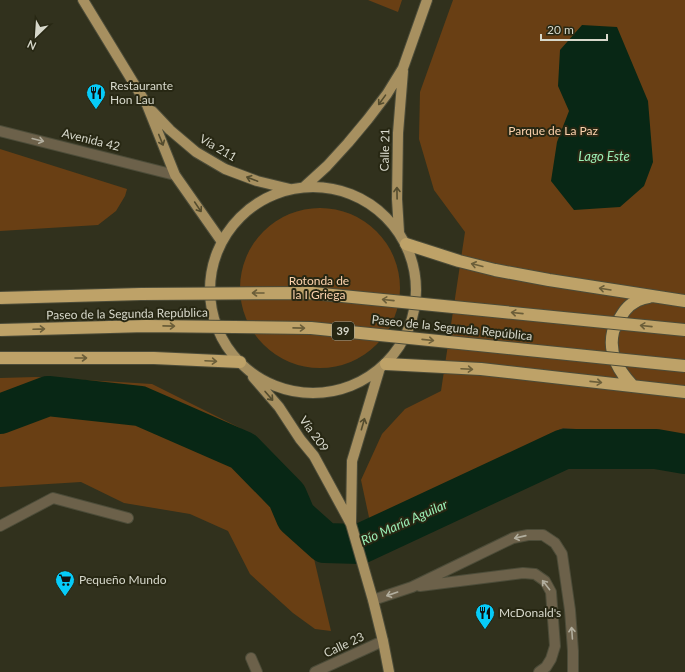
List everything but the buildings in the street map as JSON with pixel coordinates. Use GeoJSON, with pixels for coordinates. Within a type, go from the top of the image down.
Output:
{"type":"FeatureCollection","features":[{"type":"Feature","properties":{"kind":"highway"},"geometry":{"type":"LineString","coordinates":[[406,244],[495,270],[685,301]]}},
{"type":"Feature","properties":{"kind":"highway","name":"Paseo de la Segunda República"},"geometry":{"type":"LineString","coordinates":[[0,298],[141,294],[312,292],[685,330]]}},
{"type":"Feature","properties":{"kind":"highway"},"geometry":{"type":"LineString","coordinates":[[632,385],[621,373],[613,356],[613,331],[624,311],[630,305],[635,301],[651,296]]}},
{"type":"Feature","properties":{"kind":"highway","name":"Paseo de la Segunda República"},"geometry":{"type":"LineString","coordinates":[[0,330],[146,326],[311,328],[685,366]]}},
{"type":"Feature","properties":{"kind":"highway"},"geometry":{"type":"LineString","coordinates":[[0,358],[154,358],[242,364]]}},
{"type":"Feature","properties":{"kind":"highway"},"geometry":{"type":"LineString","coordinates":[[382,368],[481,369],[685,392]]}},
{"type":"Feature","properties":{"kind":"main road","name":"Vía 211"},"geometry":{"type":"LineString","coordinates":[[83,0],[147,105],[176,175],[222,242]]}},
{"type":"Feature","properties":{"kind":"main road","name":"Calle 21"},"geometry":{"type":"LineString","coordinates":[[304,187],[327,166],[348,143],[382,100],[403,68],[427,0]]}},
{"type":"Feature","properties":{"kind":"main road","name":"Calle 21"},"geometry":{"type":"LineString","coordinates":[[399,232],[397,193],[398,133],[403,68]]}},
{"type":"Feature","properties":{"kind":"main road","name":"Vía 211"},"geometry":{"type":"LineString","coordinates":[[147,105],[170,130],[196,152],[226,169],[257,182],[290,189]]}},
{"type":"Feature","properties":{"kind":"main road"},"geometry":{"type":"LineString","coordinates":[[304,187],[326,188],[347,192],[367,202],[385,216],[399,232],[406,244],[416,275],[416,308],[405,338],[382,368],[358,383],[335,391],[310,393],[286,390],[264,380],[242,364],[225,343],[215,321],[210,297],[211,273],[218,249],[239,218],[262,200],[290,189],[304,187]]}},
{"type":"Feature","properties":{"kind":"main road","name":"Vía 209"},"geometry":{"type":"LineString","coordinates":[[242,364],[278,407],[300,439],[314,456],[351,524],[383,641],[389,672]]}},
{"type":"Feature","properties":{"kind":"main road","name":"Vía 209"},"geometry":{"type":"LineString","coordinates":[[351,524],[352,461],[382,368]]}},
{"type":"Feature","properties":{"kind":"street","name":"Avenida 42"},"geometry":{"type":"LineString","coordinates":[[0,131],[176,175]]}},
{"type":"Feature","properties":{"kind":"street"},"geometry":{"type":"LineString","coordinates":[[0,526],[53,498],[128,518]]}},
{"type":"Feature","properties":{"kind":"street"},"geometry":{"type":"LineString","coordinates":[[372,600],[412,587],[513,538],[528,535],[543,535],[555,543],[562,554],[570,610],[573,651],[572,672]]}},
{"type":"Feature","properties":{"kind":"street"},"geometry":{"type":"LineString","coordinates":[[412,587],[523,573],[535,574],[545,581],[551,592],[555,646],[551,659],[546,667],[539,672]]}},
{"type":"Feature","properties":{"kind":"street","name":"Calle 23"},"geometry":{"type":"LineString","coordinates":[[315,672],[383,641]]}},
{"type":"Feature","properties":{"kind":"street"},"geometry":{"type":"LineString","coordinates":[[251,658],[257,672]]}},
{"type":"Feature","properties":{"kind":"green space"},"geometry":{"type":"Polygon","coordinates":[[[368,0],[402,0],[398,12],[368,0]]]}},
{"type":"Feature","properties":{"kind":"green space","name":"Parque de La Paz"},"geometry":{"type":"Polygon","coordinates":[[[453,0],[685,0],[685,442],[655,435],[563,428],[370,522],[361,480],[382,434],[405,409],[441,391],[465,232],[434,190],[419,139],[420,92],[453,0]]]}},
{"type":"Feature","properties":{"kind":"green space"},"geometry":{"type":"Polygon","coordinates":[[[0,149],[127,189],[125,196],[116,211],[98,225],[0,231],[0,149]]]}},
{"type":"Feature","properties":{"kind":"green space","name":"Rotonda de la I Griega"},"geometry":{"type":"Polygon","coordinates":[[[320,208],[351,214],[371,226],[382,237],[394,257],[400,288],[394,319],[382,339],[371,350],[351,362],[320,368],[289,362],[269,350],[258,339],[246,319],[240,288],[246,257],[258,237],[269,226],[289,214],[320,208]]]}},
{"type":"Feature","properties":{"kind":"green space"},"geometry":{"type":"Polygon","coordinates":[[[36,377],[152,384],[240,428],[303,502],[315,563],[331,631],[315,629],[293,613],[250,574],[228,531],[190,514],[124,503],[81,482],[0,487],[0,378],[36,377]]]}},
{"type":"Feature","properties":{"kind":"water","name":"Lago Este"},"geometry":{"type":"Polygon","coordinates":[[[582,25],[617,27],[648,101],[653,162],[644,186],[620,207],[574,210],[551,181],[557,142],[569,111],[558,86],[560,50],[582,25]]]}},
{"type":"Feature","properties":{"kind":"waterway","name":"Río María Aguilar"},"geometry":{"type":"LineString","coordinates":[[0,414],[48,396],[140,406],[243,451],[287,496],[296,517],[325,543],[360,544],[564,449],[656,449],[685,454]]}},
{"type":"Feature","properties":{"kind":"place","name":"Restaurante Hon Lau"},"geometry":{"type":"Point","coordinates":[96,110]}},
{"type":"Feature","properties":{"kind":"place","name":"Pequeño Mundo"},"geometry":{"type":"Point","coordinates":[65,597]}},
{"type":"Feature","properties":{"kind":"place","name":"McDonald's"},"geometry":{"type":"Point","coordinates":[485,630]}}]}
